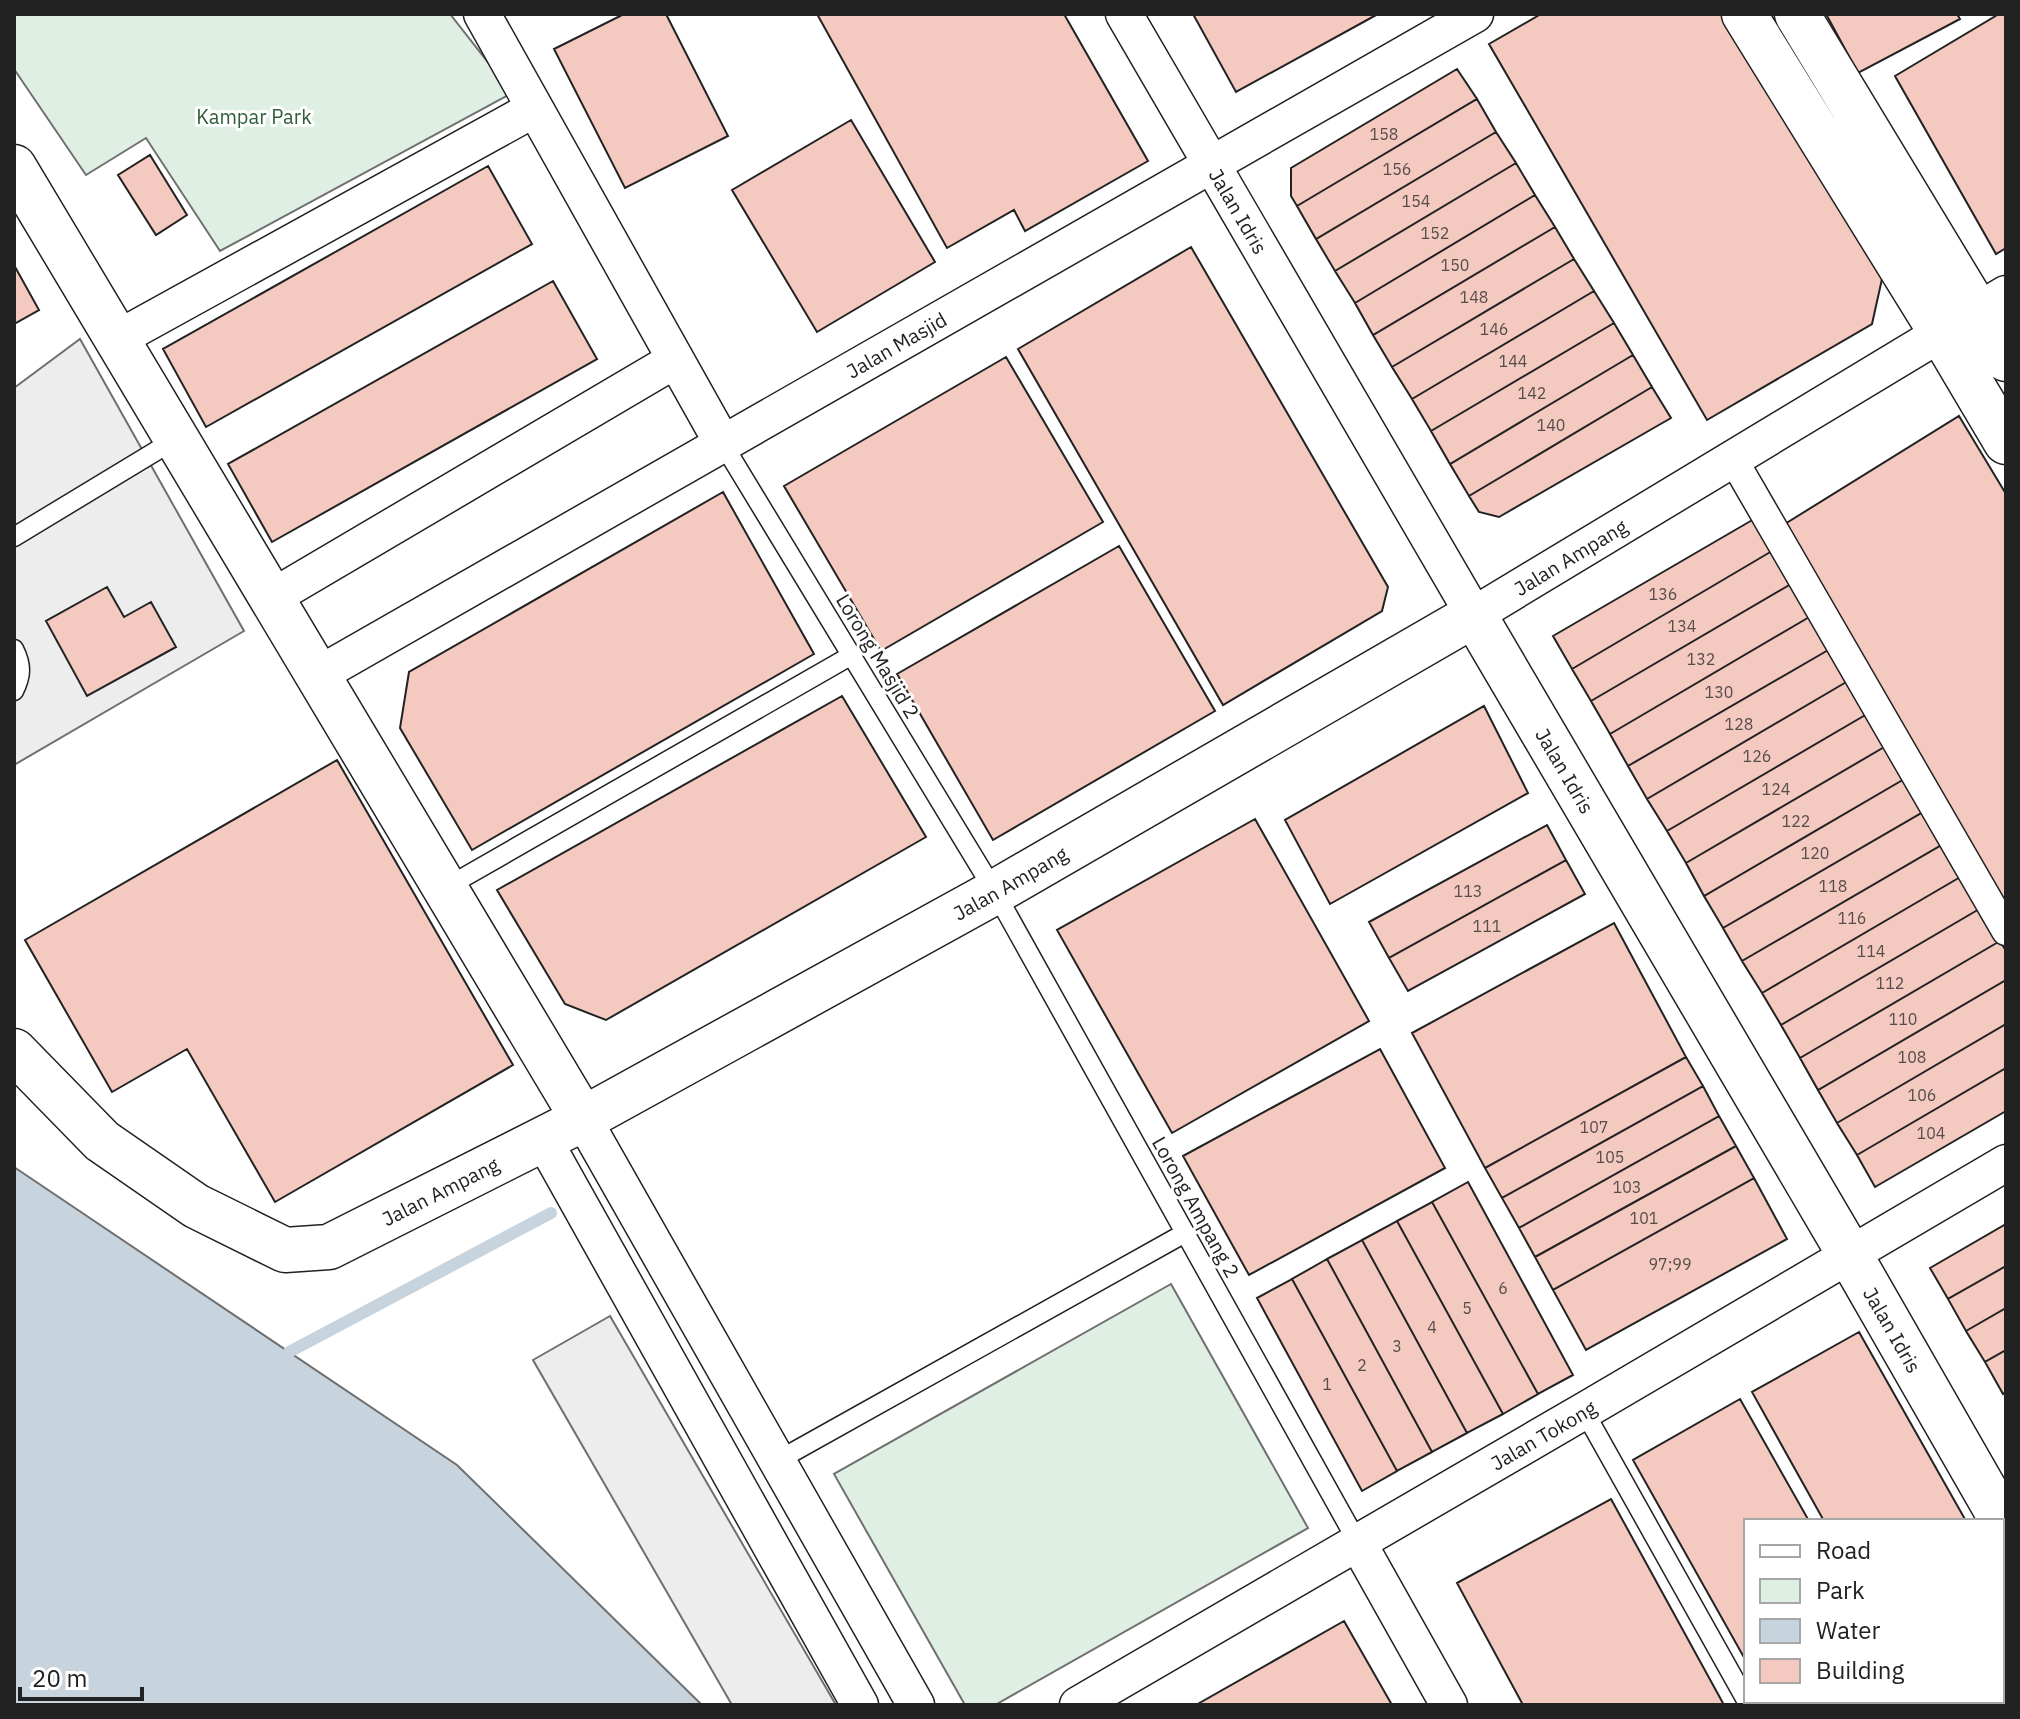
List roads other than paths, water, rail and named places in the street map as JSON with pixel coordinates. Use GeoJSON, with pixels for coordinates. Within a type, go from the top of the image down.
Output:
{"type":"FeatureCollection","features":[{"type":"Feature","properties":{"kind":"main road"},"geometry":{"type":"LineString","coordinates":[[1744,14],[1975,313],[2006,442]]}},
{"type":"Feature","properties":{"kind":"main road"},"geometry":{"type":"LineString","coordinates":[[1797,14],[1975,313],[2006,359]]}},
{"type":"Feature","properties":{"kind":"main road"},"geometry":{"type":"LineString","coordinates":[[14,167],[583,1119]]}},
{"type":"Feature","properties":{"kind":"main road","name":"Jalan Ampang"},"geometry":{"type":"LineString","coordinates":[[14,1051],[102,1141],[196,1206],[285,1250],[329,1247],[583,1119],[995,892],[1474,615]]}},
{"type":"Feature","properties":{"kind":"main road","name":"Jalan Idris"},"geometry":{"type":"LineString","coordinates":[[1474,615],[2001,1519]]}},
{"type":"Feature","properties":{"kind":"street"},"geometry":{"type":"LineString","coordinates":[[482,14],[723,444]]}},
{"type":"Feature","properties":{"kind":"street","name":"Jalan Idris"},"geometry":{"type":"LineString","coordinates":[[1124,14],[1474,615]]}},
{"type":"Feature","properties":{"kind":"street","name":"Jalan Masjid"},"geometry":{"type":"LineString","coordinates":[[318,675],[1475,14]]}},
{"type":"Feature","properties":{"kind":"street"},"geometry":{"type":"LineString","coordinates":[[117,339],[534,109]]}},
{"type":"Feature","properties":{"kind":"street","name":"Jalan Ampang"},"geometry":{"type":"LineString","coordinates":[[1474,615],[1975,313]]}},
{"type":"Feature","properties":{"kind":"street"},"geometry":{"type":"LineString","coordinates":[[271,598],[675,360]]}},
{"type":"Feature","properties":{"kind":"street"},"geometry":{"type":"LineString","coordinates":[[1733,459],[2006,931]]}},
{"type":"Feature","properties":{"kind":"street"},"geometry":{"type":"LineString","coordinates":[[583,1119],[916,1705]]}},
{"type":"Feature","properties":{"kind":"street"},"geometry":{"type":"LineString","coordinates":[[543,1139],[860,1705]]}},
{"type":"Feature","properties":{"kind":"street","name":"Jalan Tokong"},"geometry":{"type":"LineString","coordinates":[[1079,1705],[2006,1163]]}},
{"type":"Feature","properties":{"kind":"street"},"geometry":{"type":"LineString","coordinates":[[1358,1543],[1449,1705]]}},
{"type":"Feature","properties":{"kind":"lane"},"geometry":{"type":"LineString","coordinates":[[14,537],[176,439]]}},
{"type":"Feature","properties":{"kind":"lane","name":"Lorong Masjid 2"},"geometry":{"type":"LineString","coordinates":[[723,444],[995,892]]}},
{"type":"Feature","properties":{"kind":"lane"},"geometry":{"type":"LineString","coordinates":[[14,649],[21,663],[20,679],[14,691]]}},
{"type":"Feature","properties":{"kind":"lane"},"geometry":{"type":"LineString","coordinates":[[445,888],[852,655]]}},
{"type":"Feature","properties":{"kind":"lane","name":"Lorong Ampang 2"},"geometry":{"type":"LineString","coordinates":[[995,892],[1358,1543]]}},
{"type":"Feature","properties":{"kind":"lane"},"geometry":{"type":"LineString","coordinates":[[777,1461],[1185,1233]]}},
{"type":"Feature","properties":{"kind":"lane"},"geometry":{"type":"LineString","coordinates":[[1584,1411],[1744,1697]]}},
{"type":"Feature","properties":{"kind":"water"},"geometry":{"type":"Polygon","coordinates":[[[14,1167],[457,1465],[702,1705],[14,1705],[14,1167]]]}},
{"type":"Feature","properties":{"kind":"waterway"},"geometry":{"type":"LineString","coordinates":[[289,1352],[551,1213]]}},
{"type":"Feature","properties":{"kind":"park label","name":"Kampar Park"},"geometry":{"type":"Point","coordinates":[254,116]}}]}
